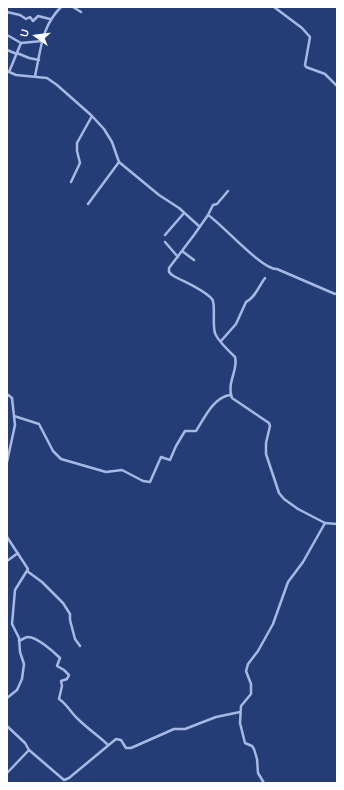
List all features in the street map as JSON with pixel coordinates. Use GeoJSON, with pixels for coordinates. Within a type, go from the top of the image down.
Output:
{"type":"FeatureCollection","features":[{"type":"Feature","properties":{"kind":"street"},"geometry":{"type":"LineString","coordinates":[[35,76],[46,29],[50,19],[61,7]]}},
{"type":"Feature","properties":{"kind":"street"},"geometry":{"type":"LineString","coordinates":[[73,7],[81,12]]}},
{"type":"Feature","properties":{"kind":"street"},"geometry":{"type":"LineString","coordinates":[[274,7],[302,28],[310,37],[305,65],[306,67],[325,74],[337,86]]}},
{"type":"Feature","properties":{"kind":"street"},"geometry":{"type":"LineString","coordinates":[[7,12],[20,15],[26,19],[29,17],[33,20],[38,16],[50,19]]}},
{"type":"Feature","properties":{"kind":"street"},"geometry":{"type":"LineString","coordinates":[[7,35],[21,43],[42,41]]}},
{"type":"Feature","properties":{"kind":"street"},"geometry":{"type":"LineString","coordinates":[[21,43],[8,72],[16,75],[47,78],[52,81],[92,116],[109,135],[119,162],[200,227]]}},
{"type":"Feature","properties":{"kind":"street"},"geometry":{"type":"LineString","coordinates":[[7,50],[39,60]]}},
{"type":"Feature","properties":{"kind":"street"},"geometry":{"type":"LineString","coordinates":[[71,182],[80,162],[77,151],[78,141],[92,116]]}},
{"type":"Feature","properties":{"kind":"street"},"geometry":{"type":"LineString","coordinates":[[88,204],[119,162]]}},
{"type":"Feature","properties":{"kind":"street"},"geometry":{"type":"LineString","coordinates":[[228,191],[217,204],[213,205],[200,227],[170,265],[169,272],[212,299],[214,304],[213,316],[216,335],[235,357],[236,361],[231,380],[232,398],[269,423],[270,426],[266,443],[266,454],[279,493],[284,499],[298,509],[325,523],[337,524]]}},
{"type":"Feature","properties":{"kind":"street"},"geometry":{"type":"LineString","coordinates":[[165,235],[184,213]]}},
{"type":"Feature","properties":{"kind":"street"},"geometry":{"type":"LineString","coordinates":[[208,214],[249,253],[269,267],[333,294],[337,293]]}},
{"type":"Feature","properties":{"kind":"street"},"geometry":{"type":"LineString","coordinates":[[165,242],[178,256]]}},
{"type":"Feature","properties":{"kind":"street"},"geometry":{"type":"LineString","coordinates":[[182,251],[194,260]]}},
{"type":"Feature","properties":{"kind":"street"},"geometry":{"type":"LineString","coordinates":[[221,341],[236,324],[246,302],[254,296],[265,278]]}},
{"type":"Feature","properties":{"kind":"street"},"geometry":{"type":"LineString","coordinates":[[7,394],[12,398],[15,425],[7,462]]}},
{"type":"Feature","properties":{"kind":"street"},"geometry":{"type":"LineString","coordinates":[[14,416],[39,424],[53,451],[61,459],[106,472],[122,470],[150,482],[161,457],[170,460],[185,431],[196,431],[215,404],[226,396],[231,395]]}},
{"type":"Feature","properties":{"kind":"street"},"geometry":{"type":"LineString","coordinates":[[264,783],[258,773],[257,759],[254,749],[252,746],[245,743],[240,724],[241,706],[251,694],[251,684],[246,671],[248,664],[258,651],[273,624],[288,582],[303,562],[325,523]]}},
{"type":"Feature","properties":{"kind":"street"},"geometry":{"type":"LineString","coordinates":[[7,537],[27,566],[27,571],[16,587],[13,604],[12,626],[18,636],[20,652],[24,664],[22,679],[17,690],[7,698]]}},
{"type":"Feature","properties":{"kind":"street"},"geometry":{"type":"LineString","coordinates":[[7,561],[18,553]]}},
{"type":"Feature","properties":{"kind":"street"},"geometry":{"type":"LineString","coordinates":[[27,571],[42,582],[63,603],[70,614],[75,639],[80,646]]}},
{"type":"Feature","properties":{"kind":"street"},"geometry":{"type":"LineString","coordinates":[[19,641],[30,638],[48,646],[60,658],[57,666],[69,675],[67,679],[62,682],[58,699],[66,704],[81,722],[97,734],[108,745]]}},
{"type":"Feature","properties":{"kind":"street"},"geometry":{"type":"LineString","coordinates":[[7,726],[25,743],[30,750],[64,780],[69,778],[116,738],[119,739],[126,748],[131,748],[174,729],[185,729],[216,717],[240,712]]}},
{"type":"Feature","properties":{"kind":"street"},"geometry":{"type":"LineString","coordinates":[[7,772],[30,750]]}}]}
